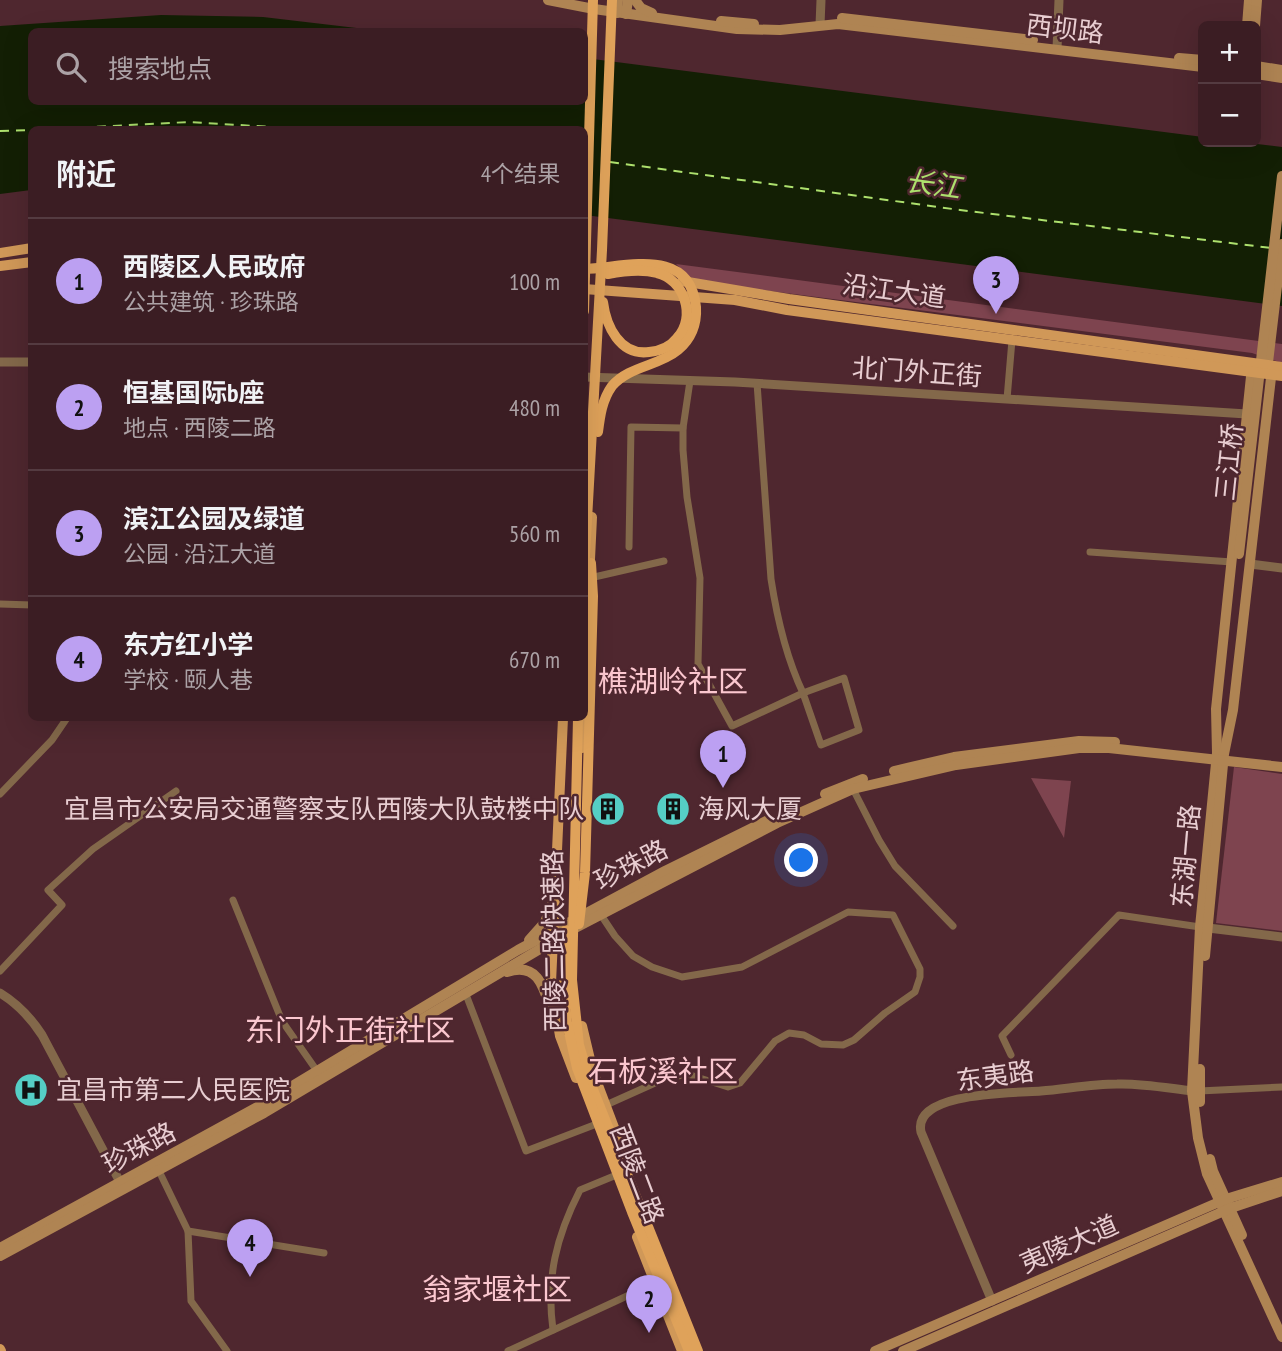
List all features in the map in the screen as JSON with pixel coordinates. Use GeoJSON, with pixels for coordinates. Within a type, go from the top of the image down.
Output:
{"type":"FeatureCollection","features":[{"type":"Feature","properties":{"kind":"highway"},"geometry":{"type":"LineString","coordinates":[[588,155],[592,25],[590,2]]}},
{"type":"Feature","properties":{"kind":"highway"},"geometry":{"type":"LineString","coordinates":[[573,958],[585,873],[591,637],[588,490],[612,26],[620,5]]}},
{"type":"Feature","properties":{"kind":"highway"},"geometry":{"type":"LineString","coordinates":[[588,269],[644,262],[665,265],[687,284],[696,309],[694,325],[685,344],[675,353],[628,373],[614,384],[606,395],[588,490]]}},
{"type":"Feature","properties":{"kind":"highway"},"geometry":{"type":"LineString","coordinates":[[640,271],[666,276],[677,285],[686,302],[686,318],[679,337],[668,346],[643,353],[624,346],[610,328],[604,310],[600,275],[640,271]]}},
{"type":"Feature","properties":{"kind":"highway"},"geometry":{"type":"LineString","coordinates":[[589,577],[591,557]]}},
{"type":"Feature","properties":{"kind":"highway","name":"西陵二路快速路"},"geometry":{"type":"LineString","coordinates":[[572,721],[563,974],[567,1023],[577,1068],[689,1351]]}},
{"type":"Feature","properties":{"kind":"highway","name":"西陵二路快速路"},"geometry":{"type":"LineString","coordinates":[[578,721],[573,958],[575,1021],[579,1045],[590,1082],[698,1351]]}},
{"type":"Feature","properties":{"kind":"main road","name":"西坝路"},"geometry":{"type":"LineString","coordinates":[[548,0],[590,2]]}},
{"type":"Feature","properties":{"kind":"main road","name":"西坝路"},"geometry":{"type":"LineString","coordinates":[[564,0],[620,5],[737,29],[780,30],[840,18],[1198,66]]}},
{"type":"Feature","properties":{"kind":"main road"},"geometry":{"type":"LineString","coordinates":[[635,0],[641,8],[652,13]]}},
{"type":"Feature","properties":{"kind":"main road"},"geometry":{"type":"LineString","coordinates":[[1247,21],[1249,0]]}},
{"type":"Feature","properties":{"kind":"main road"},"geometry":{"type":"LineString","coordinates":[[1255,21],[1257,0]]}},
{"type":"Feature","properties":{"kind":"main road","name":"西坝路"},"geometry":{"type":"LineString","coordinates":[[620,5],[652,13],[774,25],[820,22]]}},
{"type":"Feature","properties":{"kind":"main road","name":"西坝路"},"geometry":{"type":"LineString","coordinates":[[1057,46],[1198,60]]}},
{"type":"Feature","properties":{"kind":"main road"},"geometry":{"type":"LineString","coordinates":[[1261,67],[1282,70]]}},
{"type":"Feature","properties":{"kind":"main road"},"geometry":{"type":"LineString","coordinates":[[1261,75],[1282,78]]}},
{"type":"Feature","properties":{"kind":"main road","name":"三江桥"},"geometry":{"type":"LineString","coordinates":[[1220,756],[1282,176]]}},
{"type":"Feature","properties":{"kind":"main road","name":"三江桥"},"geometry":{"type":"LineString","coordinates":[[1220,756],[1282,244]]}},
{"type":"Feature","properties":{"kind":"main road"},"geometry":{"type":"LineString","coordinates":[[0,253],[28,249]]}},
{"type":"Feature","properties":{"kind":"main road"},"geometry":{"type":"LineString","coordinates":[[0,266],[28,262]]}},
{"type":"Feature","properties":{"kind":"main road","name":"沿江大道"},"geometry":{"type":"LineString","coordinates":[[588,264],[600,272],[1277,371]]}},
{"type":"Feature","properties":{"kind":"main road"},"geometry":{"type":"LineString","coordinates":[[591,557],[602,291],[600,272]]}},
{"type":"Feature","properties":{"kind":"main road","name":"沿江大道"},"geometry":{"type":"LineString","coordinates":[[588,289],[735,300],[787,310],[1012,340],[1252,367]]}},
{"type":"Feature","properties":{"kind":"main road"},"geometry":{"type":"LineString","coordinates":[[1252,367],[1216,709],[1220,756],[1204,927],[1195,1091],[1213,1171],[1225,1205],[1282,1337]]}},
{"type":"Feature","properties":{"kind":"main road"},"geometry":{"type":"LineString","coordinates":[[1220,756],[1233,710],[1277,371]]}},
{"type":"Feature","properties":{"kind":"main road"},"geometry":{"type":"LineString","coordinates":[[588,599],[589,577]]}},
{"type":"Feature","properties":{"kind":"main road","name":"西陵二路"},"geometry":{"type":"LineString","coordinates":[[562,721],[552,936],[552,999],[560,1036],[682,1351]]}},
{"type":"Feature","properties":{"kind":"main road","name":"西陵二路"},"geometry":{"type":"LineString","coordinates":[[583,721],[577,978],[583,1038],[671,1275],[704,1351]]}},
{"type":"Feature","properties":{"kind":"main road","name":"珍珠路"},"geometry":{"type":"LineString","coordinates":[[0,1248],[259,1106],[518,950],[577,923],[665,871],[850,783],[954,757],[1079,741],[1109,741],[1220,756]]}},
{"type":"Feature","properties":{"kind":"main road","name":"珍珠路"},"geometry":{"type":"LineString","coordinates":[[577,923],[601,915],[777,823],[853,789],[956,765],[1079,748],[1220,756]]}},
{"type":"Feature","properties":{"kind":"main road"},"geometry":{"type":"LineString","coordinates":[[1220,756],[1282,764]]}},
{"type":"Feature","properties":{"kind":"main road"},"geometry":{"type":"LineString","coordinates":[[518,950],[545,922],[554,900]]}},
{"type":"Feature","properties":{"kind":"main road","name":"珍珠路"},"geometry":{"type":"LineString","coordinates":[[0,1255],[264,1113],[481,983],[552,936]]}},
{"type":"Feature","properties":{"kind":"main road"},"geometry":{"type":"LineString","coordinates":[[481,983],[511,970],[523,969],[534,973],[542,986],[560,1036]]}},
{"type":"Feature","properties":{"kind":"main road","name":"夷陵大道"},"geometry":{"type":"LineString","coordinates":[[875,1351],[1282,1182]]}},
{"type":"Feature","properties":{"kind":"main road","name":"夷陵大道"},"geometry":{"type":"LineString","coordinates":[[903,1351],[923,1347],[1225,1205],[1282,1191]]}},
{"type":"Feature","properties":{"kind":"main road"},"geometry":{"type":"LineString","coordinates":[[1225,1205],[1282,1325]]}},
{"type":"Feature","properties":{"kind":"street"},"geometry":{"type":"LineString","coordinates":[[820,22],[821,0]]}},
{"type":"Feature","properties":{"kind":"street"},"geometry":{"type":"LineString","coordinates":[[1057,46],[1059,0]]}},
{"type":"Feature","properties":{"kind":"street"},"geometry":{"type":"LineString","coordinates":[[1007,399],[1012,340]]}},
{"type":"Feature","properties":{"kind":"street"},"geometry":{"type":"LineString","coordinates":[[0,362],[28,362]]}},
{"type":"Feature","properties":{"kind":"street","name":"北门外正街"},"geometry":{"type":"LineString","coordinates":[[588,378],[757,383],[1247,414]]}},
{"type":"Feature","properties":{"kind":"street"},"geometry":{"type":"LineString","coordinates":[[690,382],[683,428],[687,497],[700,578],[698,664],[732,726],[803,693],[844,678],[859,730],[821,745],[803,693],[792,668],[775,608],[757,383]]}},
{"type":"Feature","properties":{"kind":"street"},"geometry":{"type":"LineString","coordinates":[[629,547],[631,427],[683,428]]}},
{"type":"Feature","properties":{"kind":"street"},"geometry":{"type":"LineString","coordinates":[[1090,552],[1232,562]]}},
{"type":"Feature","properties":{"kind":"street"},"geometry":{"type":"LineString","coordinates":[[589,577],[664,561]]}},
{"type":"Feature","properties":{"kind":"street"},"geometry":{"type":"LineString","coordinates":[[1250,564],[1282,568]]}},
{"type":"Feature","properties":{"kind":"street"},"geometry":{"type":"LineString","coordinates":[[0,604],[28,605]]}},
{"type":"Feature","properties":{"kind":"street"},"geometry":{"type":"LineString","coordinates":[[0,794],[52,740],[65,721]]}},
{"type":"Feature","properties":{"kind":"street"},"geometry":{"type":"LineString","coordinates":[[853,789],[895,866],[953,926]]}},
{"type":"Feature","properties":{"kind":"street"},"geometry":{"type":"LineString","coordinates":[[0,971],[62,905],[48,890],[93,849],[176,791]]}},
{"type":"Feature","properties":{"kind":"street"},"geometry":{"type":"LineString","coordinates":[[233,901],[282,1021],[317,1071]]}},
{"type":"Feature","properties":{"kind":"street"},"geometry":{"type":"LineString","coordinates":[[601,915],[633,956],[652,967],[681,977],[742,967],[848,912],[893,915],[919,969],[920,977],[915,992],[854,1040],[843,1045],[821,1044],[804,1035],[789,1033],[775,1041],[740,1083],[728,1087],[687,1074],[664,1079],[606,1105]]}},
{"type":"Feature","properties":{"kind":"street"},"geometry":{"type":"LineString","coordinates":[[1011,1055],[1002,1036],[1119,915],[1282,937]]}},
{"type":"Feature","properties":{"kind":"street"},"geometry":{"type":"LineString","coordinates":[[465,992],[526,1151],[594,1125]]}},
{"type":"Feature","properties":{"kind":"street"},"geometry":{"type":"LineString","coordinates":[[0,993],[30,1017],[42,1035],[120,1182]]}},
{"type":"Feature","properties":{"kind":"street","name":"东夷路"},"geometry":{"type":"LineString","coordinates":[[992,1301],[921,1132],[920,1121],[925,1114],[949,1103],[980,1094],[1118,1083],[1195,1091]]}},
{"type":"Feature","properties":{"kind":"street"},"geometry":{"type":"LineString","coordinates":[[1195,1091],[1282,1087]]}},
{"type":"Feature","properties":{"kind":"street"},"geometry":{"type":"LineString","coordinates":[[159,1171],[188,1231],[191,1301],[227,1351]]}},
{"type":"Feature","properties":{"kind":"street"},"geometry":{"type":"LineString","coordinates":[[553,1330],[549,1301],[555,1252],[568,1213],[580,1190],[614,1176]]}},
{"type":"Feature","properties":{"kind":"street"},"geometry":{"type":"LineString","coordinates":[[188,1231],[324,1253]]}},
{"type":"Feature","properties":{"kind":"street"},"geometry":{"type":"LineString","coordinates":[[508,1351],[654,1283]]}},
{"type":"Feature","properties":{"kind":"shaded area"},"geometry":{"type":"Polygon","coordinates":[[[676,264],[1282,344],[1282,363],[1252,353],[693,281],[676,264]]]}},
{"type":"Feature","properties":{"kind":"shaded area"},"geometry":{"type":"Polygon","coordinates":[[[1234,767],[1282,774],[1282,931],[1216,923],[1234,767]]]}},
{"type":"Feature","properties":{"kind":"shaded area"},"geometry":{"type":"Polygon","coordinates":[[[1031,778],[1071,781],[1064,838],[1031,778]]]}},
{"type":"Feature","properties":{"kind":"water","name":"长江"},"geometry":{"type":"Polygon","coordinates":[[[161,15],[263,17],[356,28],[28,28],[28,105],[588,105],[588,58],[1198,136],[1198,147],[1261,147],[1261,144],[1282,147],[1282,306],[588,215],[588,126],[28,126],[28,190],[0,194],[0,26],[161,15]]]}},
{"type":"Feature","properties":{"kind":"ferry route"},"geometry":{"type":"LineString","coordinates":[[111,126],[189,122],[256,126]]}},
{"type":"Feature","properties":{"kind":"ferry route"},"geometry":{"type":"LineString","coordinates":[[0,131],[28,130]]}},
{"type":"Feature","properties":{"kind":"ferry route"},"geometry":{"type":"LineString","coordinates":[[610,162],[960,210],[1271,248]]}},
{"type":"Feature","properties":{"kind":"place","name":"滨江公园及绿道"},"geometry":{"type":"Point","coordinates":[996,314]}},
{"type":"Feature","properties":{"kind":"place","name":"西陵区人民政府"},"geometry":{"type":"Point","coordinates":[723,788]}},
{"type":"Feature","properties":{"kind":"place","name":"宜昌市公安局交通警察支队西陵大队鼓楼中队"},"geometry":{"type":"Point","coordinates":[608,809]}},
{"type":"Feature","properties":{"kind":"place","name":"海风大厦"},"geometry":{"type":"Point","coordinates":[673,809]}},
{"type":"Feature","properties":{"kind":"place","name":"宜昌市第二人民医院"},"geometry":{"type":"Point","coordinates":[31,1090]}},
{"type":"Feature","properties":{"kind":"place","name":"东方红小学"},"geometry":{"type":"Point","coordinates":[250,1277]}},
{"type":"Feature","properties":{"kind":"place","name":"恒基国际b座"},"geometry":{"type":"Point","coordinates":[649,1333]}},
{"type":"Feature","properties":{"kind":"district","name":"樵湖岭社区"},"geometry":{"type":"Point","coordinates":[673,682]}},
{"type":"Feature","properties":{"kind":"district","name":"东门外正街社区"},"geometry":{"type":"Point","coordinates":[350,1031]}},
{"type":"Feature","properties":{"kind":"district","name":"石板溪社区"},"geometry":{"type":"Point","coordinates":[663,1072]}},
{"type":"Feature","properties":{"kind":"district","name":"翁家堰社区"},"geometry":{"type":"Point","coordinates":[497,1290]}}]}
